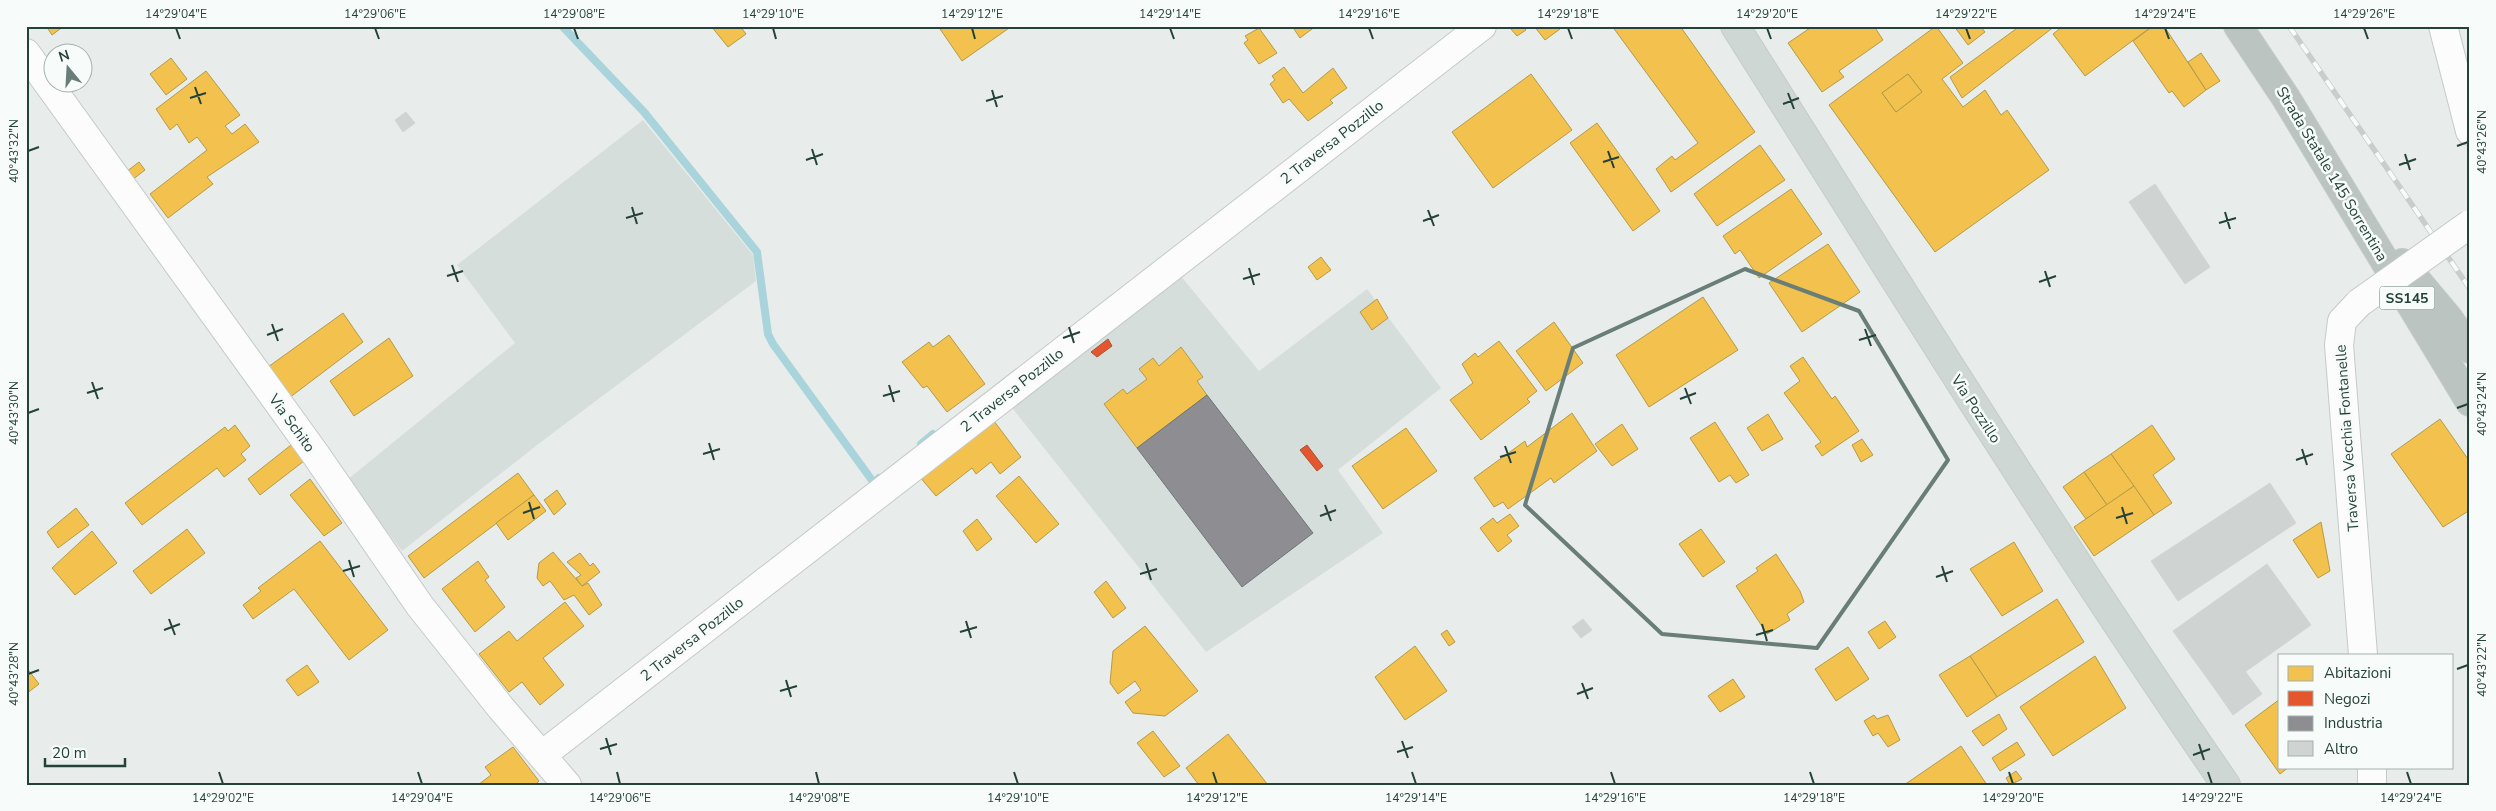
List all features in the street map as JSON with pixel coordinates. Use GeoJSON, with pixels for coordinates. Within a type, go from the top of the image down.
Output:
{"type":"FeatureCollection","features":[{"type":"Feature","properties":{"kind":"highway","name":"Strada Statale 145 Sorrentina"},"geometry":{"type":"LineString","coordinates":[[2238,26],[2286,98],[2470,402]]}},
{"type":"Feature","properties":{"kind":"highway"},"geometry":{"type":"LineString","coordinates":[[2345,195],[2449,319],[2470,349]]}},
{"type":"Feature","properties":{"kind":"main road","name":"Via Pozzillo"},"geometry":{"type":"LineString","coordinates":[[1736,26],[1983,420],[2226,785]]}},
{"type":"Feature","properties":{"kind":"street","name":"2 Traversa Pozzillo"},"geometry":{"type":"LineString","coordinates":[[542,755],[1482,26]]}},
{"type":"Feature","properties":{"kind":"street"},"geometry":{"type":"LineString","coordinates":[[2443,26],[2470,131]]}},
{"type":"Feature","properties":{"kind":"street","name":"Via Schito"},"geometry":{"type":"LineString","coordinates":[[26,53],[316,455],[420,606],[501,708],[567,785]]}},
{"type":"Feature","properties":{"kind":"street","name":"Traversa Vecchia Fontanelle"},"geometry":{"type":"LineString","coordinates":[[2363,654],[2338,345],[2342,321],[2359,303],[2470,224]]}},
{"type":"Feature","properties":{"kind":"street"},"geometry":{"type":"LineString","coordinates":[[2372,768],[2372,785]]}},
{"type":"Feature","properties":{"kind":"highlighted area"},"geometry":{"type":"Polygon","coordinates":[[[1745,269],[1859,311],[1948,460],[1817,648],[1662,634],[1525,505],[1573,348],[1745,269]]]}},
{"type":"Feature","properties":{"kind":"shaded area"},"geometry":{"type":"Polygon","coordinates":[[[643,120],[753,255],[756,281],[541,442],[402,551],[347,480],[515,343],[457,265],[643,120]]]}},
{"type":"Feature","properties":{"kind":"shaded area"},"geometry":{"type":"Polygon","coordinates":[[[1180,275],[1259,371],[1367,289],[1441,388],[1338,470],[1383,533],[1206,652],[1009,404],[1180,275]]]}},
{"type":"Feature","properties":{"kind":"building: Abitazioni"},"geometry":{"type":"Polygon","coordinates":[[[46,26],[64,26],[52,35],[46,26]]]}},
{"type":"Feature","properties":{"kind":"building: Abitazioni"},"geometry":{"type":"Polygon","coordinates":[[[711,26],[740,26],[746,34],[728,47],[711,26]]]}},
{"type":"Feature","properties":{"kind":"building: Abitazioni"},"geometry":{"type":"Polygon","coordinates":[[[938,26],[1012,26],[962,61],[938,26]]]}},
{"type":"Feature","properties":{"kind":"building: Abitazioni"},"geometry":{"type":"Polygon","coordinates":[[[1292,26],[1316,26],[1300,38],[1292,26]]]}},
{"type":"Feature","properties":{"kind":"building: Abitazioni"},"geometry":{"type":"Polygon","coordinates":[[[1512,26],[1523,26],[1526,30],[1517,36],[1510,28],[1512,26]]]}},
{"type":"Feature","properties":{"kind":"building: Abitazioni"},"geometry":{"type":"Polygon","coordinates":[[[1534,26],[1558,26],[1560,29],[1545,40],[1534,26]]]}},
{"type":"Feature","properties":{"kind":"building: Abitazioni"},"geometry":{"type":"Polygon","coordinates":[[[1612,26],[1680,26],[1755,132],[1671,192],[1656,169],[1672,156],[1675,160],[1698,143],[1612,26]]]}},
{"type":"Feature","properties":{"kind":"building: Abitazioni"},"geometry":{"type":"Polygon","coordinates":[[[1813,26],[1874,26],[1883,40],[1839,71],[1844,77],[1822,92],[1788,43],[1813,26]]]}},
{"type":"Feature","properties":{"kind":"building: Abitazioni"},"geometry":{"type":"Polygon","coordinates":[[[1936,26],[1963,63],[1942,79],[1963,107],[1985,90],[2001,115],[2007,110],[2049,170],[1935,252],[1829,105],[1936,26]],[[1908,74],[1882,93],[1896,112],[1922,92],[1908,74]]]}},
{"type":"Feature","properties":{"kind":"building: Abitazioni"},"geometry":{"type":"Polygon","coordinates":[[[1954,26],[1980,26],[1985,32],[1968,45],[1954,26]]]}},
{"type":"Feature","properties":{"kind":"building: Abitazioni"},"geometry":{"type":"Polygon","coordinates":[[[2020,26],[2055,26],[1962,98],[1950,77],[2020,26]]]}},
{"type":"Feature","properties":{"kind":"building: Abitazioni"},"geometry":{"type":"Polygon","coordinates":[[[2063,26],[2151,27],[2085,76],[2053,34],[2063,26]]]}},
{"type":"Feature","properties":{"kind":"building: Abitazioni"},"geometry":{"type":"Polygon","coordinates":[[[2153,26],[2164,26],[2206,90],[2184,107],[2172,91],[2169,93],[2133,41],[2153,26]]]}},
{"type":"Feature","properties":{"kind":"building: Abitazioni"},"geometry":{"type":"Polygon","coordinates":[[[1259,28],[1277,53],[1259,64],[1244,43],[1248,40],[1245,36],[1259,28]]]}},
{"type":"Feature","properties":{"kind":"building: Abitazioni"},"geometry":{"type":"Polygon","coordinates":[[[2201,53],[2220,81],[2206,90],[2188,62],[2201,53]]]}},
{"type":"Feature","properties":{"kind":"building: Abitazioni"},"geometry":{"type":"Polygon","coordinates":[[[171,58],[187,79],[166,95],[150,74],[171,58]]]}},
{"type":"Feature","properties":{"kind":"building: Abitazioni"},"geometry":{"type":"Polygon","coordinates":[[[1284,67],[1303,93],[1333,68],[1347,88],[1330,100],[1333,103],[1308,121],[1289,99],[1283,103],[1270,84],[1275,80],[1272,76],[1284,67]]]}},
{"type":"Feature","properties":{"kind":"building: Abitazioni"},"geometry":{"type":"Polygon","coordinates":[[[206,71],[240,115],[225,126],[232,134],[245,124],[259,142],[207,177],[213,184],[168,218],[150,194],[207,150],[197,137],[189,143],[177,124],[170,130],[156,109],[206,71]]]}},
{"type":"Feature","properties":{"kind":"building: Abitazioni"},"geometry":{"type":"Polygon","coordinates":[[[1531,74],[1572,130],[1493,188],[1452,132],[1531,74]]]}},
{"type":"Feature","properties":{"kind":"building: Abitazioni"},"geometry":{"type":"Polygon","coordinates":[[[1908,74],[1922,92],[1896,112],[1882,93],[1908,74]]]}},
{"type":"Feature","properties":{"kind":"building: Abitazioni"},"geometry":{"type":"Polygon","coordinates":[[[1597,123],[1660,211],[1633,231],[1570,143],[1597,123]]]}},
{"type":"Feature","properties":{"kind":"building: Abitazioni"},"geometry":{"type":"Polygon","coordinates":[[[1760,145],[1785,180],[1717,226],[1694,194],[1760,145]]]}},
{"type":"Feature","properties":{"kind":"building: Abitazioni"},"geometry":{"type":"Polygon","coordinates":[[[139,162],[145,170],[132,180],[126,172],[139,162]]]}},
{"type":"Feature","properties":{"kind":"building: Abitazioni"},"geometry":{"type":"Polygon","coordinates":[[[1791,189],[1822,234],[1759,278],[1740,250],[1735,254],[1723,236],[1791,189]]]}},
{"type":"Feature","properties":{"kind":"building: Abitazioni"},"geometry":{"type":"Polygon","coordinates":[[[1828,244],[1860,292],[1802,332],[1769,283],[1828,244]]]}},
{"type":"Feature","properties":{"kind":"building: Abitazioni"},"geometry":{"type":"Polygon","coordinates":[[[1321,257],[1331,270],[1317,280],[1308,267],[1321,257]]]}},
{"type":"Feature","properties":{"kind":"building: Abitazioni"},"geometry":{"type":"Polygon","coordinates":[[[1703,297],[1738,350],[1649,407],[1616,355],[1703,297]]]}},
{"type":"Feature","properties":{"kind":"building: Abitazioni"},"geometry":{"type":"Polygon","coordinates":[[[1377,299],[1388,318],[1372,330],[1360,312],[1377,299]]]}},
{"type":"Feature","properties":{"kind":"building: Abitazioni"},"geometry":{"type":"Polygon","coordinates":[[[343,313],[363,342],[289,398],[268,367],[343,313]]]}},
{"type":"Feature","properties":{"kind":"building: Abitazioni"},"geometry":{"type":"Polygon","coordinates":[[[1554,322],[1583,363],[1546,391],[1516,351],[1554,322]]]}},
{"type":"Feature","properties":{"kind":"building: Abitazioni"},"geometry":{"type":"Polygon","coordinates":[[[949,335],[985,384],[947,412],[927,386],[923,388],[902,362],[929,342],[933,347],[949,335]]]}},
{"type":"Feature","properties":{"kind":"building: Abitazioni"},"geometry":{"type":"Polygon","coordinates":[[[389,338],[413,376],[354,416],[330,381],[389,338]]]}},
{"type":"Feature","properties":{"kind":"building: Abitazioni"},"geometry":{"type":"Polygon","coordinates":[[[1499,341],[1537,391],[1527,399],[1530,402],[1481,440],[1450,400],[1473,383],[1462,364],[1475,353],[1478,357],[1499,341]]]}},
{"type":"Feature","properties":{"kind":"building: Abitazioni"},"geometry":{"type":"Polygon","coordinates":[[[1181,347],[1203,377],[1197,381],[1207,395],[1137,448],[1104,404],[1123,389],[1127,394],[1147,379],[1139,369],[1153,358],[1159,366],[1181,347]]]}},
{"type":"Feature","properties":{"kind":"building: Abitazioni"},"geometry":{"type":"Polygon","coordinates":[[[1803,357],[1832,399],[1835,396],[1859,431],[1822,456],[1815,446],[1821,442],[1784,393],[1800,381],[1790,366],[1803,357]]]}},
{"type":"Feature","properties":{"kind":"building: Abitazioni"},"geometry":{"type":"Polygon","coordinates":[[[1572,413],[1597,451],[1554,483],[1551,478],[1508,509],[1503,502],[1494,507],[1474,478],[1525,441],[1527,447],[1572,413]]]}},
{"type":"Feature","properties":{"kind":"building: Abitazioni"},"geometry":{"type":"Polygon","coordinates":[[[1768,414],[1783,439],[1762,451],[1747,428],[1768,414]]]}},
{"type":"Feature","properties":{"kind":"building: Abitazioni"},"geometry":{"type":"Polygon","coordinates":[[[991,417],[1021,457],[1000,474],[991,462],[976,474],[972,468],[936,496],[919,476],[991,417]]]}},
{"type":"Feature","properties":{"kind":"building: Abitazioni"},"geometry":{"type":"Polygon","coordinates":[[[2440,419],[2470,462],[2470,510],[2443,527],[2391,454],[2440,419]]]}},
{"type":"Feature","properties":{"kind":"building: Abitazioni"},"geometry":{"type":"Polygon","coordinates":[[[1715,422],[1749,475],[1736,483],[1730,475],[1719,482],[1690,438],[1715,422]]]}},
{"type":"Feature","properties":{"kind":"building: Abitazioni"},"geometry":{"type":"Polygon","coordinates":[[[1622,424],[1638,449],[1612,466],[1595,444],[1622,424]]]}},
{"type":"Feature","properties":{"kind":"building: Abitazioni"},"geometry":{"type":"Polygon","coordinates":[[[235,425],[250,446],[241,454],[246,460],[224,477],[217,468],[142,525],[125,503],[225,427],[228,431],[235,425]]]}},
{"type":"Feature","properties":{"kind":"building: Abitazioni"},"geometry":{"type":"Polygon","coordinates":[[[2152,425],[2175,459],[2153,475],[2172,503],[2154,515],[2111,454],[2152,425]]]}},
{"type":"Feature","properties":{"kind":"building: Abitazioni"},"geometry":{"type":"Polygon","coordinates":[[[1406,428],[1437,471],[1383,509],[1352,466],[1406,428]]]}},
{"type":"Feature","properties":{"kind":"building: Abitazioni"},"geometry":{"type":"Polygon","coordinates":[[[1862,439],[1873,455],[1861,462],[1852,445],[1862,439]]]}},
{"type":"Feature","properties":{"kind":"building: Abitazioni"},"geometry":{"type":"Polygon","coordinates":[[[291,445],[304,461],[260,495],[248,479],[291,445]]]}},
{"type":"Feature","properties":{"kind":"building: Abitazioni"},"geometry":{"type":"Polygon","coordinates":[[[2111,454],[2134,486],[2107,505],[2084,472],[2111,454]]]}},
{"type":"Feature","properties":{"kind":"building: Abitazioni"},"geometry":{"type":"Polygon","coordinates":[[[2084,472],[2107,505],[2086,519],[2063,487],[2084,472]]]}},
{"type":"Feature","properties":{"kind":"building: Abitazioni"},"geometry":{"type":"Polygon","coordinates":[[[518,473],[534,495],[424,578],[408,556],[518,473]]]}},
{"type":"Feature","properties":{"kind":"building: Abitazioni"},"geometry":{"type":"Polygon","coordinates":[[[1019,476],[1059,524],[1036,543],[996,496],[1019,476]]]}},
{"type":"Feature","properties":{"kind":"building: Abitazioni"},"geometry":{"type":"Polygon","coordinates":[[[310,479],[342,523],[324,536],[290,495],[310,479]]]}},
{"type":"Feature","properties":{"kind":"building: Abitazioni"},"geometry":{"type":"Polygon","coordinates":[[[2134,486],[2154,515],[2094,556],[2074,527],[2134,486]]]}},
{"type":"Feature","properties":{"kind":"building: Abitazioni"},"geometry":{"type":"Polygon","coordinates":[[[557,490],[566,504],[554,515],[544,500],[557,490]]]}},
{"type":"Feature","properties":{"kind":"building: Abitazioni"},"geometry":{"type":"Polygon","coordinates":[[[534,495],[546,511],[508,540],[496,523],[534,495]]]}},
{"type":"Feature","properties":{"kind":"building: Abitazioni"},"geometry":{"type":"Polygon","coordinates":[[[76,508],[89,525],[58,548],[47,532],[76,508]]]}},
{"type":"Feature","properties":{"kind":"building: Abitazioni"},"geometry":{"type":"Polygon","coordinates":[[[1510,514],[1519,526],[1507,535],[1512,541],[1498,552],[1480,528],[1493,518],[1497,523],[1510,514]]]}},
{"type":"Feature","properties":{"kind":"building: Abitazioni"},"geometry":{"type":"Polygon","coordinates":[[[977,519],[992,539],[977,551],[963,531],[977,519]]]}},
{"type":"Feature","properties":{"kind":"building: Abitazioni"},"geometry":{"type":"Polygon","coordinates":[[[2321,522],[2330,571],[2318,578],[2293,540],[2321,522]]]}},
{"type":"Feature","properties":{"kind":"building: Abitazioni"},"geometry":{"type":"Polygon","coordinates":[[[187,529],[205,553],[151,594],[133,571],[187,529]]]}},
{"type":"Feature","properties":{"kind":"building: Abitazioni"},"geometry":{"type":"Polygon","coordinates":[[[1701,529],[1725,562],[1703,577],[1679,544],[1701,529]]]}},
{"type":"Feature","properties":{"kind":"building: Abitazioni"},"geometry":{"type":"Polygon","coordinates":[[[92,531],[117,563],[75,595],[52,568],[92,531]]]}},
{"type":"Feature","properties":{"kind":"building: Abitazioni"},"geometry":{"type":"Polygon","coordinates":[[[320,541],[388,630],[349,660],[294,589],[253,619],[243,605],[261,591],[258,588],[320,541]]]}},
{"type":"Feature","properties":{"kind":"building: Abitazioni"},"geometry":{"type":"Polygon","coordinates":[[[2014,542],[2043,591],[2002,616],[1970,569],[2014,542]]]}},
{"type":"Feature","properties":{"kind":"building: Abitazioni"},"geometry":{"type":"Polygon","coordinates":[[[553,552],[582,586],[588,583],[602,605],[589,615],[574,595],[564,600],[550,581],[543,586],[537,578],[539,563],[553,552]]]}},
{"type":"Feature","properties":{"kind":"building: Abitazioni"},"geometry":{"type":"Polygon","coordinates":[[[580,553],[590,566],[593,563],[600,572],[582,586],[576,578],[581,575],[567,562],[580,553]]]}},
{"type":"Feature","properties":{"kind":"building: Abitazioni"},"geometry":{"type":"Polygon","coordinates":[[[1776,554],[1800,591],[1804,602],[1787,614],[1790,620],[1767,634],[1736,586],[1758,571],[1756,568],[1776,554]]]}},
{"type":"Feature","properties":{"kind":"building: Abitazioni"},"geometry":{"type":"Polygon","coordinates":[[[478,561],[489,577],[485,580],[505,607],[475,632],[442,589],[478,561]]]}},
{"type":"Feature","properties":{"kind":"building: Abitazioni"},"geometry":{"type":"Polygon","coordinates":[[[1106,581],[1126,608],[1113,618],[1094,592],[1106,581]]]}},
{"type":"Feature","properties":{"kind":"building: Abitazioni"},"geometry":{"type":"Polygon","coordinates":[[[2057,599],[2084,642],[1997,697],[1970,656],[2057,599]]]}},
{"type":"Feature","properties":{"kind":"building: Abitazioni"},"geometry":{"type":"Polygon","coordinates":[[[565,602],[584,626],[543,658],[564,685],[540,705],[522,682],[509,692],[479,654],[509,631],[517,641],[565,602]]]}},
{"type":"Feature","properties":{"kind":"building: Abitazioni"},"geometry":{"type":"Polygon","coordinates":[[[1885,621],[1896,637],[1879,649],[1868,632],[1885,621]]]}},
{"type":"Feature","properties":{"kind":"building: Abitazioni"},"geometry":{"type":"Polygon","coordinates":[[[1145,626],[1198,691],[1165,716],[1133,713],[1125,702],[1141,690],[1135,681],[1118,694],[1110,683],[1113,651],[1145,626]]]}},
{"type":"Feature","properties":{"kind":"building: Abitazioni"},"geometry":{"type":"Polygon","coordinates":[[[1447,630],[1455,642],[1449,646],[1441,634],[1447,630]]]}},
{"type":"Feature","properties":{"kind":"building: Abitazioni"},"geometry":{"type":"Polygon","coordinates":[[[1415,646],[1447,691],[1405,720],[1375,677],[1415,646]]]}},
{"type":"Feature","properties":{"kind":"building: Abitazioni"},"geometry":{"type":"Polygon","coordinates":[[[1848,647],[1869,679],[1836,701],[1815,669],[1848,647]]]}},
{"type":"Feature","properties":{"kind":"building: Abitazioni"},"geometry":{"type":"Polygon","coordinates":[[[1970,656],[1997,697],[1967,717],[1939,675],[1970,656]]]}},
{"type":"Feature","properties":{"kind":"building: Abitazioni"},"geometry":{"type":"Polygon","coordinates":[[[2095,656],[2126,708],[2053,756],[2020,707],[2095,656]]]}},
{"type":"Feature","properties":{"kind":"building: Abitazioni"},"geometry":{"type":"Polygon","coordinates":[[[307,665],[319,682],[298,696],[286,680],[307,665]]]}},
{"type":"Feature","properties":{"kind":"building: Abitazioni"},"geometry":{"type":"Polygon","coordinates":[[[26,667],[39,684],[26,694],[26,667]]]}},
{"type":"Feature","properties":{"kind":"building: Abitazioni"},"geometry":{"type":"Polygon","coordinates":[[[1733,679],[1745,697],[1720,712],[1708,696],[1733,679]]]}},
{"type":"Feature","properties":{"kind":"building: Abitazioni"},"geometry":{"type":"Polygon","coordinates":[[[2278,700],[2278,768],[2288,768],[2280,774],[2245,725],[2278,700]]]}},
{"type":"Feature","properties":{"kind":"building: Abitazioni"},"geometry":{"type":"Polygon","coordinates":[[[1999,714],[2007,729],[1983,746],[1972,731],[1999,714]]]}},
{"type":"Feature","properties":{"kind":"building: Abitazioni"},"geometry":{"type":"Polygon","coordinates":[[[1874,715],[1877,719],[1888,715],[1900,740],[1888,747],[1878,733],[1873,736],[1864,721],[1874,715]]]}},
{"type":"Feature","properties":{"kind":"building: Abitazioni"},"geometry":{"type":"Polygon","coordinates":[[[1153,731],[1180,766],[1164,777],[1137,743],[1153,731]]]}},
{"type":"Feature","properties":{"kind":"building: Abitazioni"},"geometry":{"type":"Polygon","coordinates":[[[1228,734],[1268,785],[1199,785],[1186,768],[1228,734]]]}},
{"type":"Feature","properties":{"kind":"building: Abitazioni"},"geometry":{"type":"Polygon","coordinates":[[[2017,742],[2025,755],[2000,771],[1992,758],[2017,742]]]}},
{"type":"Feature","properties":{"kind":"building: Abitazioni"},"geometry":{"type":"Polygon","coordinates":[[[1961,746],[1987,785],[1904,785],[1961,746]]]}},
{"type":"Feature","properties":{"kind":"building: Abitazioni"},"geometry":{"type":"Polygon","coordinates":[[[513,747],[539,781],[535,785],[478,785],[491,775],[485,767],[513,747]]]}},
{"type":"Feature","properties":{"kind":"building: Abitazioni"},"geometry":{"type":"Polygon","coordinates":[[[2016,771],[2022,779],[2010,785],[2006,778],[2016,771]]]}},
{"type":"Feature","properties":{"kind":"building: Negozi"},"geometry":{"type":"Polygon","coordinates":[[[1108,339],[1112,346],[1097,357],[1091,352],[1108,339]]]}},
{"type":"Feature","properties":{"kind":"building: Negozi"},"geometry":{"type":"Polygon","coordinates":[[[1307,445],[1323,466],[1317,471],[1300,450],[1307,445]]]}},
{"type":"Feature","properties":{"kind":"building: Industria"},"geometry":{"type":"Polygon","coordinates":[[[1207,395],[1313,533],[1242,587],[1137,448],[1207,395]]]}},
{"type":"Feature","properties":{"kind":"building: Altro"},"geometry":{"type":"Polygon","coordinates":[[[406,112],[415,123],[403,132],[395,120],[406,112]]]}},
{"type":"Feature","properties":{"kind":"building: Altro"},"geometry":{"type":"Polygon","coordinates":[[[2155,184],[2210,267],[2185,284],[2129,202],[2155,184]]]}},
{"type":"Feature","properties":{"kind":"building: Altro"},"geometry":{"type":"Polygon","coordinates":[[[2270,483],[2296,523],[2178,601],[2151,561],[2270,483]]]}},
{"type":"Feature","properties":{"kind":"building: Altro"},"geometry":{"type":"Polygon","coordinates":[[[2267,564],[2311,625],[2217,692],[2173,631],[2267,564]]]}},
{"type":"Feature","properties":{"kind":"building: Altro"},"geometry":{"type":"Polygon","coordinates":[[[1583,619],[1592,630],[1581,638],[1572,627],[1583,619]]]}},
{"type":"Feature","properties":{"kind":"building: Altro"},"geometry":{"type":"Polygon","coordinates":[[[2245,671],[2262,694],[2233,715],[2217,692],[2245,671]]]}},
{"type":"Feature","properties":{"kind":"waterway"},"geometry":{"type":"LineString","coordinates":[[562,26],[644,112],[757,252],[768,334],[773,344],[874,483],[879,478]]}},
{"type":"Feature","properties":{"kind":"waterway"},"geometry":{"type":"LineString","coordinates":[[921,444],[933,434]]}},
{"type":"Feature","properties":{"kind":"railway"},"geometry":{"type":"LineString","coordinates":[[2289,26],[2470,289]]}}]}
